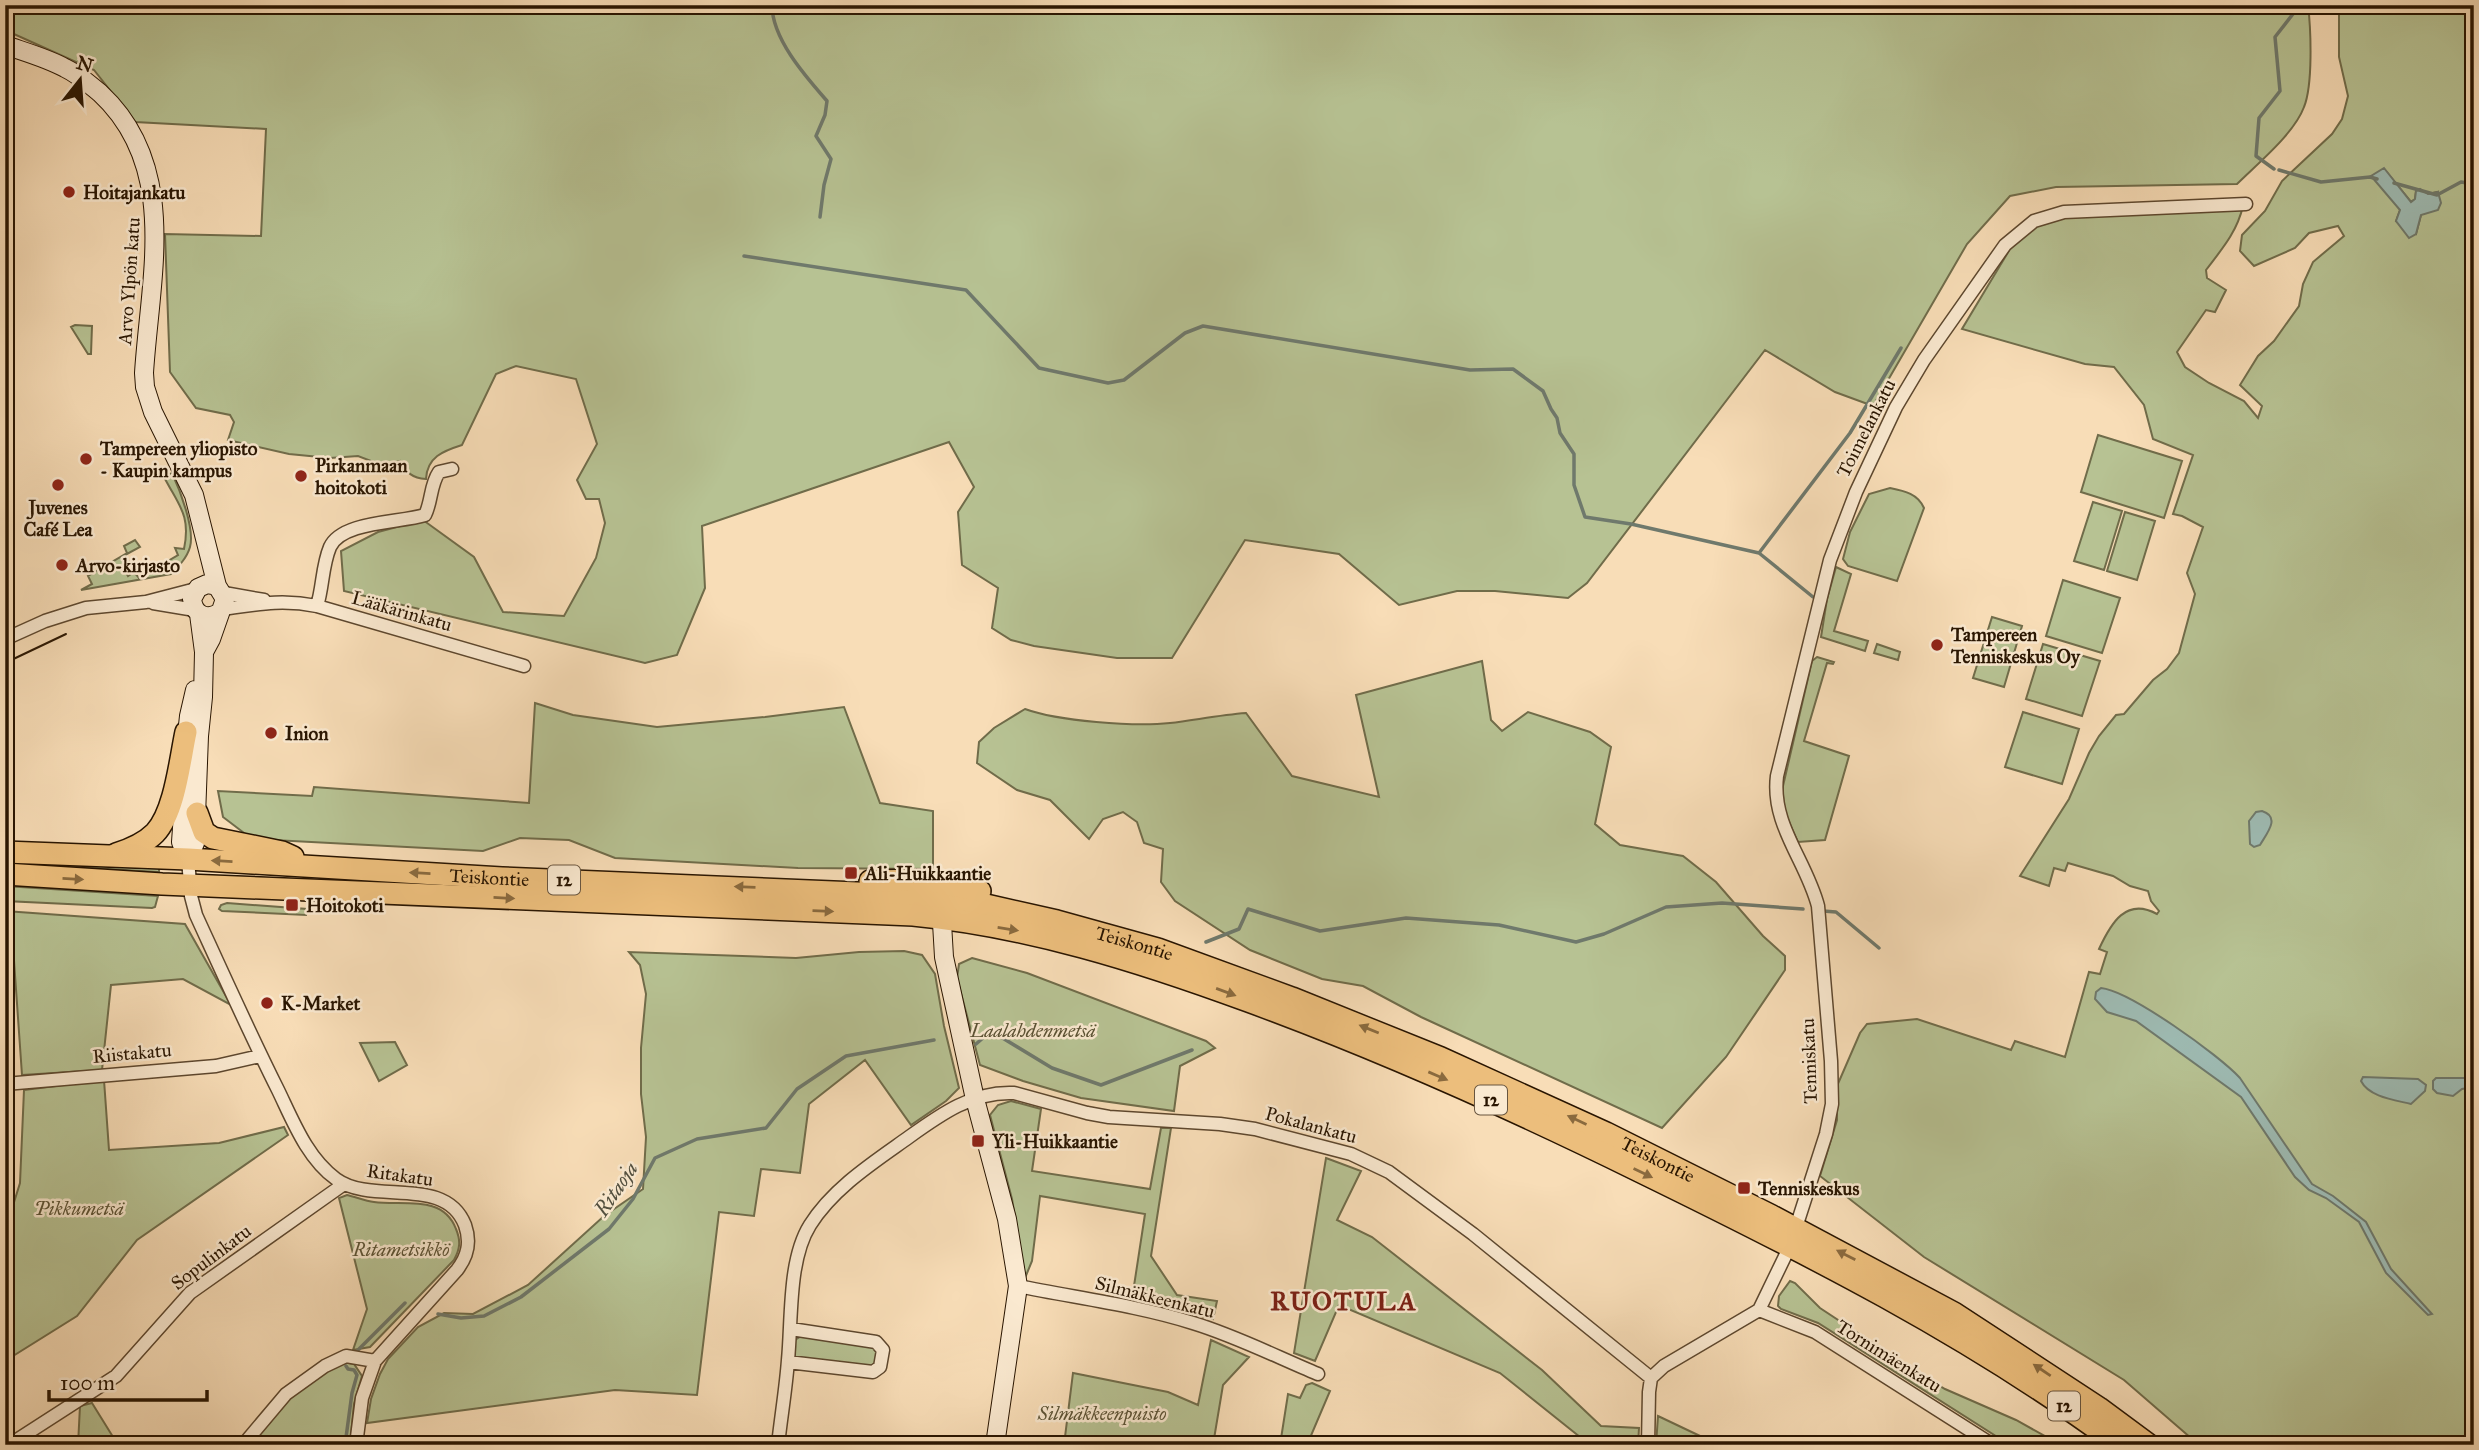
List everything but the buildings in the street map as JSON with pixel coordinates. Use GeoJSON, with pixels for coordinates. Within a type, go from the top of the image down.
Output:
{"type":"FeatureCollection","features":[{"type":"Feature","properties":{"kind":"highway"},"geometry":{"type":"LineString","coordinates":[[111,856],[142,843],[156,833],[170,804],[186,732]]}},
{"type":"Feature","properties":{"kind":"highway"},"geometry":{"type":"LineString","coordinates":[[197,813],[204,832],[213,838],[282,852],[314,867]]}},
{"type":"Feature","properties":{"kind":"highway","name":"Teiskontie"},"geometry":{"type":"LineString","coordinates":[[5,852],[188,859],[502,878],[813,890],[1057,921],[1158,949],[1292,998],[1441,1058],[1606,1133],[1793,1237],[2080,1416],[2119,1445]]}},
{"type":"Feature","properties":{"kind":"highway","name":"Teiskontie"},"geometry":{"type":"LineString","coordinates":[[5,874],[840,912],[941,908],[1104,953],[1211,987],[1403,1061],[1793,1237],[1954,1313],[2099,1408],[2149,1445]]}},
{"type":"Feature","properties":{"kind":"highway","name":"12"},"geometry":{"type":"LineString","coordinates":[[813,890],[830,883],[926,880],[1029,904],[1057,921]]}},
{"type":"Feature","properties":{"kind":"street","name":"Arvo Ylpön katu"},"geometry":{"type":"LineString","coordinates":[[5,45],[66,68],[91,85],[125,122],[145,161],[151,182],[155,232],[145,387],[152,412],[194,495],[204,540],[201,566],[213,596],[211,639],[194,694],[186,732],[187,759],[181,842],[188,859]]}},
{"type":"Feature","properties":{"kind":"street","name":"Toimelankatu"},"geometry":{"type":"LineString","coordinates":[[1814,890],[1777,807],[1777,776],[1839,533],[1896,407],[1924,360],[2005,244],[2034,221],[2064,212],[2246,204]]}},
{"type":"Feature","properties":{"kind":"street"},"geometry":{"type":"LineString","coordinates":[[317,606],[330,548],[342,532],[425,515],[433,480],[439,472],[452,469]]}},
{"type":"Feature","properties":{"kind":"street"},"geometry":{"type":"LineString","coordinates":[[5,639],[45,621],[86,608],[146,602],[209,617],[213,596]]}},
{"type":"Feature","properties":{"kind":"street","name":"Lääkärinkatu"},"geometry":{"type":"LineString","coordinates":[[146,602],[213,596],[292,601],[524,666]]}},
{"type":"Feature","properties":{"kind":"street","name":"Arvo Ylpön katu"},"geometry":{"type":"LineString","coordinates":[[188,859],[195,843],[203,697],[203,661],[197,612]]}},
{"type":"Feature","properties":{"kind":"street","name":"Ritakatu"},"geometry":{"type":"LineString","coordinates":[[188,859],[196,915],[260,1056],[312,1154],[327,1171],[344,1184],[374,1193],[432,1196],[453,1208],[462,1218],[468,1235],[466,1256],[457,1270],[375,1361],[362,1398],[356,1445]]}},
{"type":"Feature","properties":{"kind":"street","name":"Tenniskatu"},"geometry":{"type":"LineString","coordinates":[[1759,1310],[1793,1237],[1826,1135],[1832,1104],[1820,932],[1814,890]]}},
{"type":"Feature","properties":{"kind":"street"},"geometry":{"type":"LineString","coordinates":[[941,908],[944,957],[975,1099],[1007,1219],[1018,1286],[995,1445]]}},
{"type":"Feature","properties":{"kind":"street","name":"Riistakatu"},"geometry":{"type":"LineString","coordinates":[[5,1084],[216,1066],[260,1056]]}},
{"type":"Feature","properties":{"kind":"street","name":"Pokalankatu"},"geometry":{"type":"LineString","coordinates":[[975,1099],[1014,1093],[1109,1117],[1249,1128],[1351,1154],[1389,1172],[1473,1234],[1651,1378]]}},
{"type":"Feature","properties":{"kind":"street"},"geometry":{"type":"LineString","coordinates":[[778,1445],[796,1264],[801,1242],[810,1224],[841,1189],[878,1159],[947,1109],[975,1099]]}},
{"type":"Feature","properties":{"kind":"street","name":"Sopulinkatu"},"geometry":{"type":"LineString","coordinates":[[9,1445],[116,1376],[190,1293],[344,1184]]}},
{"type":"Feature","properties":{"kind":"street","name":"Silmäkkeenkatu"},"geometry":{"type":"LineString","coordinates":[[1018,1286],[1190,1322],[1318,1374]]}},
{"type":"Feature","properties":{"kind":"street"},"geometry":{"type":"LineString","coordinates":[[1648,1445],[1651,1378],[1664,1366],[1759,1310]]}},
{"type":"Feature","properties":{"kind":"street","name":"Tornimäenkatu"},"geometry":{"type":"LineString","coordinates":[[1759,1310],[1815,1332],[1993,1445]]}},
{"type":"Feature","properties":{"kind":"street"},"geometry":{"type":"LineString","coordinates":[[788,1362],[873,1372],[880,1367],[883,1350],[876,1342],[791,1329]]}},
{"type":"Feature","properties":{"kind":"street"},"geometry":{"type":"LineString","coordinates":[[243,1445],[279,1401],[325,1366],[345,1356],[375,1361]]}},
{"type":"Feature","properties":{"kind":"green space"},"geometry":{"type":"Polygon","coordinates":[[[5,5],[2308,5],[2311,57],[2307,97],[2299,117],[2274,148],[2237,184],[2056,187],[2010,196],[1967,244],[1873,406],[1835,392],[1765,350],[1587,583],[1568,598],[1495,591],[1457,591],[1399,605],[1339,554],[1245,540],[1172,658],[1117,658],[1034,646],[1011,640],[992,628],[998,588],[962,565],[958,512],[974,487],[949,442],[702,526],[705,588],[677,655],[645,663],[344,591],[341,551],[378,532],[423,520],[474,557],[503,612],[564,616],[596,558],[605,523],[599,499],[586,499],[577,480],[597,444],[576,379],[516,366],[496,374],[462,445],[437,456],[429,465],[426,479],[410,474],[400,461],[384,466],[358,456],[330,458],[289,454],[228,440],[234,422],[230,415],[196,408],[170,372],[165,234],[261,236],[266,129],[135,122],[94,70],[5,30],[5,5]]]}},
{"type":"Feature","properties":{"kind":"green space"},"geometry":{"type":"Polygon","coordinates":[[[2339,5],[2474,5],[2474,1445],[2199,1445],[2124,1380],[1924,1257],[1820,1176],[1837,1120],[1837,1086],[1860,1033],[1867,1024],[1917,1019],[2011,1050],[2015,1041],[2065,1057],[2089,972],[2100,974],[2107,952],[2099,949],[2114,922],[2128,911],[2137,909],[2157,914],[2159,911],[2151,901],[2148,891],[2130,886],[2113,876],[2068,863],[2065,871],[2054,868],[2049,886],[2020,876],[2069,799],[2099,736],[2116,715],[2124,714],[2179,653],[2195,594],[2187,573],[2203,527],[2173,514],[2193,455],[2153,439],[2144,405],[2114,367],[2085,364],[1962,329],[2013,244],[2036,225],[2063,218],[2243,206],[2233,232],[2206,270],[2207,278],[2226,290],[2215,312],[2206,310],[2177,352],[2185,367],[2244,401],[2258,418],[2262,406],[2240,385],[2258,356],[2274,341],[2299,306],[2303,284],[2313,262],[2344,236],[2338,226],[2309,233],[2295,248],[2254,266],[2240,251],[2242,235],[2265,211],[2282,181],[2332,134],[2342,119],[2348,96],[2339,57],[2339,5]],[[2384,169],[2400,210],[2396,221],[2416,234],[2421,215],[2437,192],[2428,194],[2416,191],[2415,199],[2411,202],[2384,169]]]}},
{"type":"Feature","properties":{"kind":"green space"},"geometry":{"type":"Polygon","coordinates":[[[92,326],[91,354],[88,354],[71,327],[92,326]]]}},
{"type":"Feature","properties":{"kind":"green space"},"geometry":{"type":"Polygon","coordinates":[[[2098,435],[2182,461],[2164,518],[2081,492],[2098,435]]]}},
{"type":"Feature","properties":{"kind":"green space"},"geometry":{"type":"Polygon","coordinates":[[[172,473],[189,520],[190,547],[182,562],[171,574],[81,590],[92,584],[88,576],[127,553],[124,546],[135,540],[140,547],[125,555],[129,562],[122,566],[128,576],[134,572],[139,578],[178,555],[175,548],[184,549],[185,519],[164,477],[172,473]]]}},
{"type":"Feature","properties":{"kind":"green space"},"geometry":{"type":"Polygon","coordinates":[[[1890,488],[1915,496],[1924,508],[1897,581],[1848,566],[1843,559],[1850,532],[1869,494],[1890,488]]]}},
{"type":"Feature","properties":{"kind":"green space"},"geometry":{"type":"Polygon","coordinates":[[[2093,502],[2122,511],[2104,570],[2074,561],[2093,502]]]}},
{"type":"Feature","properties":{"kind":"green space"},"geometry":{"type":"Polygon","coordinates":[[[2125,512],[2155,521],[2137,580],[2107,571],[2125,512]]]}},
{"type":"Feature","properties":{"kind":"green space"},"geometry":{"type":"Polygon","coordinates":[[[1836,567],[1851,574],[1834,631],[1868,641],[1865,651],[1821,637],[1836,567]]]}},
{"type":"Feature","properties":{"kind":"green space"},"geometry":{"type":"Polygon","coordinates":[[[2063,580],[2120,598],[2102,653],[2046,636],[2063,580]]]}},
{"type":"Feature","properties":{"kind":"green space"},"geometry":{"type":"Polygon","coordinates":[[[1992,617],[2022,626],[2004,687],[1973,678],[1992,617]]]}},
{"type":"Feature","properties":{"kind":"green space"},"geometry":{"type":"Polygon","coordinates":[[[1877,644],[1900,652],[1898,660],[1874,653],[1877,644]]]}},
{"type":"Feature","properties":{"kind":"green space"},"geometry":{"type":"Polygon","coordinates":[[[2043,644],[2100,661],[2082,716],[2026,699],[2043,644]]]}},
{"type":"Feature","properties":{"kind":"green space"},"geometry":{"type":"Polygon","coordinates":[[[1817,657],[1834,662],[1827,663],[1804,741],[1849,756],[1825,840],[1798,842],[1784,808],[1783,786],[1812,661],[1817,657]]]}},
{"type":"Feature","properties":{"kind":"green space"},"geometry":{"type":"Polygon","coordinates":[[[1482,661],[1491,720],[1502,731],[1528,712],[1590,732],[1611,747],[1595,824],[1620,845],[1683,856],[1716,882],[1763,936],[1785,956],[1785,970],[1726,1057],[1662,1128],[1421,1017],[1363,986],[1322,979],[1250,950],[1175,901],[1161,882],[1163,849],[1144,843],[1137,822],[1123,812],[1103,819],[1089,839],[1050,800],[1017,790],[977,763],[979,742],[994,728],[1025,709],[1076,720],[1137,724],[1170,723],[1246,713],[1292,776],[1379,797],[1356,695],[1482,661]]]}},
{"type":"Feature","properties":{"kind":"green space"},"geometry":{"type":"Polygon","coordinates":[[[535,703],[573,715],[657,727],[844,707],[880,803],[933,811],[933,869],[798,868],[615,858],[569,840],[520,838],[483,851],[252,839],[223,817],[218,791],[312,796],[314,787],[529,803],[535,703]]]}},
{"type":"Feature","properties":{"kind":"green space"},"geometry":{"type":"Polygon","coordinates":[[[2023,712],[2079,729],[2062,784],[2005,767],[2023,712]]]}},
{"type":"Feature","properties":{"kind":"green space"},"geometry":{"type":"Polygon","coordinates":[[[5,859],[159,865],[159,872],[5,863],[5,859]]]}},
{"type":"Feature","properties":{"kind":"green space"},"geometry":{"type":"Polygon","coordinates":[[[5,886],[158,896],[155,907],[152,908],[5,901],[5,886]]]}},
{"type":"Feature","properties":{"kind":"green space"},"geometry":{"type":"Polygon","coordinates":[[[227,903],[307,909],[306,915],[219,909],[227,903]]]}},
{"type":"Feature","properties":{"kind":"green space"},"geometry":{"type":"Polygon","coordinates":[[[5,911],[185,924],[231,1005],[183,979],[111,985],[102,1070],[22,1075],[12,932],[5,932],[5,911]]]}},
{"type":"Feature","properties":{"kind":"green space"},"geometry":{"type":"Polygon","coordinates":[[[904,951],[922,955],[935,974],[959,1088],[946,1101],[911,1125],[865,1060],[809,1104],[800,1173],[761,1169],[754,1216],[719,1212],[697,1395],[615,1390],[367,1423],[371,1399],[380,1374],[388,1359],[418,1327],[444,1313],[473,1314],[528,1285],[604,1216],[643,1189],[646,1137],[641,1094],[641,1048],[646,994],[640,965],[629,952],[796,958],[904,951]]]}},
{"type":"Feature","properties":{"kind":"green space","name":"Laalahdenmetsä"},"geometry":{"type":"Polygon","coordinates":[[[972,958],[1027,973],[1206,1041],[1215,1048],[1180,1066],[1174,1111],[1081,1098],[1023,1081],[980,1065],[957,978],[959,964],[972,958]]]}},
{"type":"Feature","properties":{"kind":"green space"},"geometry":{"type":"Polygon","coordinates":[[[395,1042],[407,1065],[379,1081],[360,1043],[395,1042]]]}},
{"type":"Feature","properties":{"kind":"green space","name":"Pikkumetsä"},"geometry":{"type":"Polygon","coordinates":[[[104,1080],[109,1150],[219,1143],[284,1127],[288,1135],[137,1240],[77,1316],[5,1361],[5,1231],[20,1183],[24,1090],[104,1080]]]}},
{"type":"Feature","properties":{"kind":"green space"},"geometry":{"type":"Polygon","coordinates":[[[1011,1101],[1041,1109],[1032,1171],[1150,1189],[1161,1128],[1171,1128],[1151,1256],[1177,1295],[1217,1301],[1213,1319],[1132,1299],[1145,1214],[1040,1196],[1032,1261],[1025,1278],[1012,1199],[990,1115],[998,1105],[1011,1101]]]}},
{"type":"Feature","properties":{"kind":"green space"},"geometry":{"type":"Polygon","coordinates":[[[1326,1158],[1361,1171],[1337,1220],[1372,1237],[1542,1370],[1601,1426],[1639,1428],[1638,1445],[1590,1445],[1500,1373],[1339,1305],[1315,1361],[1294,1353],[1326,1158]]]}},
{"type":"Feature","properties":{"kind":"green space","name":"Ritametsikkö"},"geometry":{"type":"Polygon","coordinates":[[[347,1195],[374,1202],[432,1206],[450,1218],[459,1241],[454,1260],[370,1347],[353,1350],[367,1309],[339,1198],[347,1195]]]}},
{"type":"Feature","properties":{"kind":"green space"},"geometry":{"type":"Polygon","coordinates":[[[1790,1281],[1820,1308],[1945,1389],[2016,1420],[2061,1445],[2010,1445],[1818,1323],[1781,1309],[1778,1306],[1779,1296],[1790,1281]]]}},
{"type":"Feature","properties":{"kind":"green space"},"geometry":{"type":"Polygon","coordinates":[[[803,1335],[877,1348],[878,1361],[871,1368],[796,1358],[795,1340],[803,1335]]]}},
{"type":"Feature","properties":{"kind":"green space","name":"Silmäkkeenpuisto"},"geometry":{"type":"Polygon","coordinates":[[[1211,1340],[1249,1357],[1223,1385],[1213,1445],[1064,1445],[1073,1373],[1168,1392],[1198,1405],[1211,1340]]]}},
{"type":"Feature","properties":{"kind":"green space"},"geometry":{"type":"Polygon","coordinates":[[[343,1362],[354,1364],[362,1376],[354,1404],[350,1445],[251,1445],[284,1403],[303,1386],[343,1362]]]}},
{"type":"Feature","properties":{"kind":"green space"},"geometry":{"type":"Polygon","coordinates":[[[1312,1383],[1330,1391],[1307,1445],[1280,1445],[1288,1394],[1300,1398],[1306,1385],[1312,1383]]]}},
{"type":"Feature","properties":{"kind":"green space"},"geometry":{"type":"Polygon","coordinates":[[[92,1403],[118,1445],[78,1445],[80,1406],[92,1403]]]}},
{"type":"Feature","properties":{"kind":"green space"},"geometry":{"type":"Polygon","coordinates":[[[1658,1416],[1719,1445],[1656,1445],[1658,1416]]]}},
{"type":"Feature","properties":{"kind":"water"},"geometry":{"type":"Polygon","coordinates":[[[2384,168],[2411,202],[2415,199],[2416,191],[2420,189],[2428,194],[2438,192],[2441,203],[2438,210],[2421,215],[2416,234],[2409,238],[2396,221],[2400,210],[2371,176],[2384,168]]]}},
{"type":"Feature","properties":{"kind":"water"},"geometry":{"type":"Polygon","coordinates":[[[2262,811],[2271,817],[2271,826],[2260,845],[2254,847],[2250,844],[2249,821],[2256,812],[2262,811]]]}},
{"type":"Feature","properties":{"kind":"water"},"geometry":{"type":"Polygon","coordinates":[[[2101,988],[2132,1000],[2174,1026],[2240,1078],[2312,1184],[2333,1196],[2366,1222],[2391,1269],[2432,1314],[2428,1315],[2386,1273],[2359,1222],[2326,1198],[2309,1190],[2295,1177],[2241,1097],[2136,1021],[2107,1012],[2095,999],[2096,992],[2101,988]]]}},
{"type":"Feature","properties":{"kind":"water"},"geometry":{"type":"Polygon","coordinates":[[[2363,1077],[2418,1079],[2426,1085],[2425,1091],[2411,1104],[2370,1091],[2361,1081],[2363,1077]]]}},
{"type":"Feature","properties":{"kind":"water"},"geometry":{"type":"Polygon","coordinates":[[[2436,1078],[2474,1078],[2474,1087],[2462,1089],[2453,1096],[2437,1093],[2433,1089],[2433,1081],[2436,1078]]]}},
{"type":"Feature","properties":{"kind":"waterway"},"geometry":{"type":"LineString","coordinates":[[772,5],[784,44],[800,69],[827,101],[825,115],[816,136],[831,159],[820,217]]}},
{"type":"Feature","properties":{"kind":"waterway"},"geometry":{"type":"LineString","coordinates":[[2274,169],[2256,156],[2259,118],[2280,91],[2275,37],[2300,5]]}},
{"type":"Feature","properties":{"kind":"waterway"},"geometry":{"type":"LineString","coordinates":[[2279,170],[2321,182],[2370,177],[2377,179]]}},
{"type":"Feature","properties":{"kind":"waterway"},"geometry":{"type":"LineString","coordinates":[[2394,183],[2437,195],[2461,182],[2474,184]]}},
{"type":"Feature","properties":{"kind":"waterway"},"geometry":{"type":"LineString","coordinates":[[744,256],[966,290],[1039,368],[1108,383],[1124,380],[1185,333],[1203,326],[1470,370],[1513,369],[1543,391],[1557,418],[1560,433],[1574,454],[1574,485],[1585,517],[1631,524],[1759,553],[1813,597]]}},
{"type":"Feature","properties":{"kind":"waterway"},"geometry":{"type":"LineString","coordinates":[[1759,553],[1850,433],[1901,348]]}},
{"type":"Feature","properties":{"kind":"waterway"},"geometry":{"type":"LineString","coordinates":[[1206,942],[1239,929],[1248,909],[1320,931],[1406,918],[1499,925],[1576,942],[1604,934],[1666,907],[1722,903],[1803,909]]}},
{"type":"Feature","properties":{"kind":"waterway"},"geometry":{"type":"LineString","coordinates":[[1823,911],[1836,912],[1879,948]]}},
{"type":"Feature","properties":{"kind":"waterway"},"geometry":{"type":"LineString","coordinates":[[976,1044],[991,1031],[1052,1068],[1101,1085],[1192,1050]]}},
{"type":"Feature","properties":{"kind":"waterway","name":"Ritaoja"},"geometry":{"type":"LineString","coordinates":[[438,1314],[461,1318],[484,1316],[521,1297],[609,1229],[633,1199],[655,1158],[697,1139],[766,1128],[797,1089],[846,1056],[934,1040]]}},
{"type":"Feature","properties":{"kind":"waterway"},"geometry":{"type":"LineString","coordinates":[[358,1350],[405,1303]]}},
{"type":"Feature","properties":{"kind":"waterway"},"geometry":{"type":"LineString","coordinates":[[345,1445],[357,1375],[346,1366]]}},
{"type":"Feature","properties":{"kind":"tram line"},"geometry":{"type":"LineString","coordinates":[[5,663],[66,634]]}},
{"type":"Feature","properties":{"kind":"place","name":"Hoitajankatu"},"geometry":{"type":"Point","coordinates":[69,192]}},
{"type":"Feature","properties":{"kind":"place","name":"Tampereen yliopisto - Kaupin kampus"},"geometry":{"type":"Point","coordinates":[86,459]}},
{"type":"Feature","properties":{"kind":"place","name":"Pirkanmaan hoitokoti"},"geometry":{"type":"Point","coordinates":[301,476]}},
{"type":"Feature","properties":{"kind":"place","name":"Juvenes Café Lea"},"geometry":{"type":"Point","coordinates":[58,485]}},
{"type":"Feature","properties":{"kind":"place","name":"Arvo-kirjasto"},"geometry":{"type":"Point","coordinates":[62,565]}},
{"type":"Feature","properties":{"kind":"place","name":"Tampereen Tenniskeskus Oy"},"geometry":{"type":"Point","coordinates":[1937,645]}},
{"type":"Feature","properties":{"kind":"place","name":"Inion"},"geometry":{"type":"Point","coordinates":[271,733]}},
{"type":"Feature","properties":{"kind":"place","name":"Ali-Huikkaantie"},"geometry":{"type":"Point","coordinates":[851,873]}},
{"type":"Feature","properties":{"kind":"place","name":"Hoitokoti"},"geometry":{"type":"Point","coordinates":[292,905]}},
{"type":"Feature","properties":{"kind":"place","name":"K-Market"},"geometry":{"type":"Point","coordinates":[267,1003]}},
{"type":"Feature","properties":{"kind":"place","name":"Yli-Huikkaantie"},"geometry":{"type":"Point","coordinates":[978,1141]}},
{"type":"Feature","properties":{"kind":"place","name":"Tenniskeskus"},"geometry":{"type":"Point","coordinates":[1744,1188]}},
{"type":"Feature","properties":{"kind":"district","name":"RUOTULA"},"geometry":{"type":"Point","coordinates":[1344,1301]}}]}
